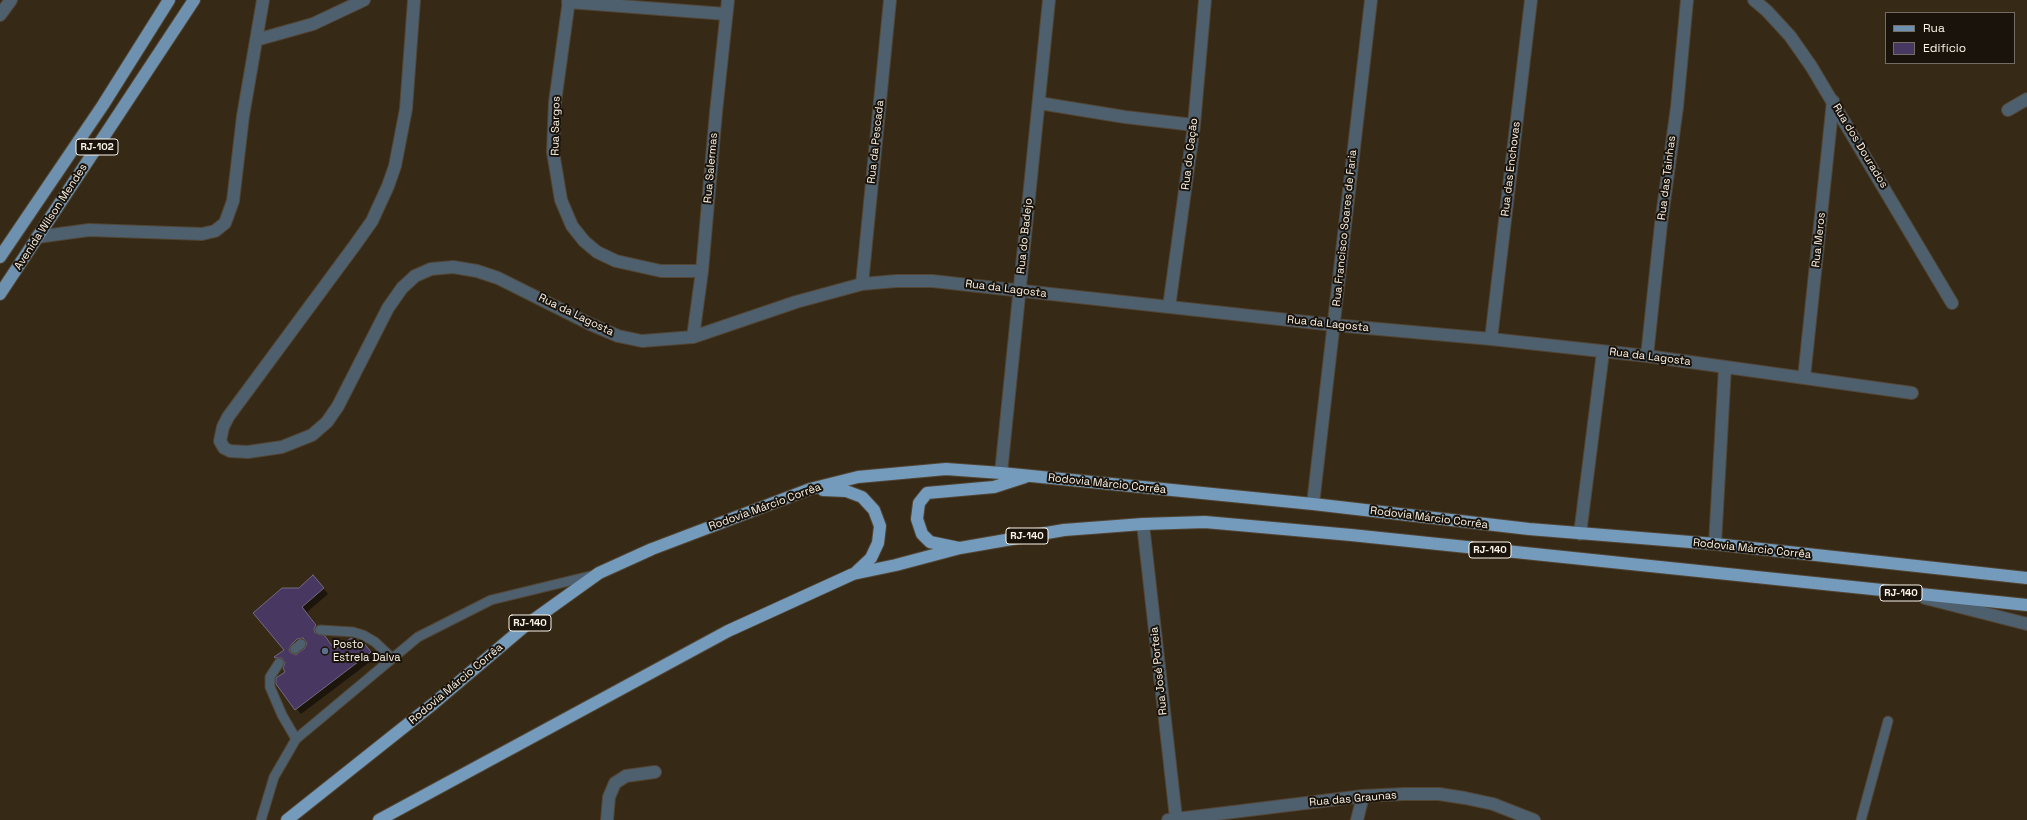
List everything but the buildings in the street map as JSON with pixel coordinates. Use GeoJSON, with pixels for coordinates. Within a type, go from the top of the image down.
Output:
{"type":"FeatureCollection","features":[{"type":"Feature","properties":{"kind":"highway","name":"Rodovia Márcio Corrêa"},"geometry":{"type":"LineString","coordinates":[[287,820],[433,704],[525,626],[599,573],[652,549],[810,489],[858,477],[946,469],[1001,472],[1313,504],[1580,534],[1715,544],[2027,578]]}},
{"type":"Feature","properties":{"kind":"highway"},"geometry":{"type":"LineString","coordinates":[[960,548],[930,542],[922,534],[917,519],[919,503],[927,493],[994,487],[1030,475]]}},
{"type":"Feature","properties":{"kind":"highway"},"geometry":{"type":"LineString","coordinates":[[810,489],[846,491],[862,497],[874,510],[880,526],[878,543],[871,558],[853,574]]}},
{"type":"Feature","properties":{"kind":"highway","name":"RJ-140"},"geometry":{"type":"LineString","coordinates":[[379,820],[728,631],[853,574],[896,566],[960,548],[1064,530],[1143,524],[1205,522],[1351,535],[2027,605]]}},
{"type":"Feature","properties":{"kind":"main road","name":"Avenida Wilson Mendes"},"geometry":{"type":"LineString","coordinates":[[0,257],[103,105],[169,0]]}},
{"type":"Feature","properties":{"kind":"main road","name":"Avenida Wilson Mendes"},"geometry":{"type":"LineString","coordinates":[[0,294],[194,0]]}},
{"type":"Feature","properties":{"kind":"street"},"geometry":{"type":"LineString","coordinates":[[0,15],[11,0]]}},
{"type":"Feature","properties":{"kind":"street"},"geometry":{"type":"LineString","coordinates":[[37,237],[89,230],[202,234],[221,227],[228,218],[233,201],[243,116],[263,0]]}},
{"type":"Feature","properties":{"kind":"street"},"geometry":{"type":"LineString","coordinates":[[256,40],[312,24],[364,0]]}},
{"type":"Feature","properties":{"kind":"street","name":"Rua da Lagosta"},"geometry":{"type":"LineString","coordinates":[[414,0],[406,109],[395,166],[388,186],[372,221],[228,417],[220,436],[220,441],[224,448],[239,453],[282,447],[312,435],[327,422],[338,406],[388,308],[402,288],[415,276],[431,269],[453,267],[477,271],[498,278],[590,324],[631,339],[657,341],[693,337],[796,302],[862,284],[896,281],[932,281],[1334,325],[1491,338],[1647,356],[1912,393]]}},
{"type":"Feature","properties":{"kind":"street","name":"Rua Salermas"},"geometry":{"type":"LineString","coordinates":[[693,337],[702,271],[728,0]]}},
{"type":"Feature","properties":{"kind":"street","name":"Rua da Pescada"},"geometry":{"type":"LineString","coordinates":[[862,284],[890,0]]}},
{"type":"Feature","properties":{"kind":"street","name":"Rua do Badejo"},"geometry":{"type":"LineString","coordinates":[[1001,472],[1050,0]]}},
{"type":"Feature","properties":{"kind":"street","name":"Rua do Cação"},"geometry":{"type":"LineString","coordinates":[[1169,307],[1194,125],[1205,0]]}},
{"type":"Feature","properties":{"kind":"street","name":"Rua Francisco Soares de Faria"},"geometry":{"type":"LineString","coordinates":[[1313,504],[1371,0]]}},
{"type":"Feature","properties":{"kind":"street","name":"Rua das Enchovas"},"geometry":{"type":"LineString","coordinates":[[1491,338],[1531,0]]}},
{"type":"Feature","properties":{"kind":"street","name":"Rua das Tainhas"},"geometry":{"type":"LineString","coordinates":[[1647,356],[1677,107],[1687,0]]}},
{"type":"Feature","properties":{"kind":"street","name":"Rua dos Dourados"},"geometry":{"type":"LineString","coordinates":[[1754,0],[1767,11],[1790,36],[1812,66],[1952,303]]}},
{"type":"Feature","properties":{"kind":"street"},"geometry":{"type":"LineString","coordinates":[[568,1],[726,14]]}},
{"type":"Feature","properties":{"kind":"street","name":"Rua Sargos"},"geometry":{"type":"LineString","coordinates":[[568,1],[555,102],[553,152],[561,200],[572,226],[584,241],[597,252],[616,261],[661,271],[702,271]]}},
{"type":"Feature","properties":{"kind":"street"},"geometry":{"type":"LineString","coordinates":[[2008,110],[2027,99]]}},
{"type":"Feature","properties":{"kind":"street","name":"Rua Meros"},"geometry":{"type":"LineString","coordinates":[[1804,378],[1833,101]]}},
{"type":"Feature","properties":{"kind":"street"},"geometry":{"type":"LineString","coordinates":[[1039,103],[1125,118],[1194,125]]}},
{"type":"Feature","properties":{"kind":"street"},"geometry":{"type":"LineString","coordinates":[[1580,534],[1604,352]]}},
{"type":"Feature","properties":{"kind":"street"},"geometry":{"type":"LineString","coordinates":[[1715,544],[1725,368]]}},
{"type":"Feature","properties":{"kind":"street","name":"Rua José Porteia"},"geometry":{"type":"LineString","coordinates":[[1143,524],[1172,819]]}},
{"type":"Feature","properties":{"kind":"street"},"geometry":{"type":"LineString","coordinates":[[1902,593],[2027,624]]}},
{"type":"Feature","properties":{"kind":"street"},"geometry":{"type":"LineString","coordinates":[[607,820],[610,797],[615,783],[626,776],[655,772]]}},
{"type":"Feature","properties":{"kind":"street","name":"Rua das Graunas"},"geometry":{"type":"LineString","coordinates":[[1172,819],[1363,796],[1439,794],[1493,804],[1521,817],[1534,820]]}},
{"type":"Feature","properties":{"kind":"street"},"geometry":{"type":"LineString","coordinates":[[1357,820],[1363,796]]}},
{"type":"Feature","properties":{"kind":"lane"},"geometry":{"type":"LineString","coordinates":[[261,820],[274,777],[296,739],[418,637],[491,600],[599,573]]}},
{"type":"Feature","properties":{"kind":"lane"},"geometry":{"type":"LineString","coordinates":[[320,630],[353,632],[363,635],[375,642],[392,658]]}},
{"type":"Feature","properties":{"kind":"lane"},"geometry":{"type":"LineString","coordinates":[[279,664],[270,677],[270,687],[282,715],[296,739]]}},
{"type":"Feature","properties":{"kind":"lane"},"geometry":{"type":"LineString","coordinates":[[1861,820],[1888,721]]}},
{"type":"Feature","properties":{"kind":"place","name":"Posto Estrela Dalva"},"geometry":{"type":"Point","coordinates":[325,651]}}]}
